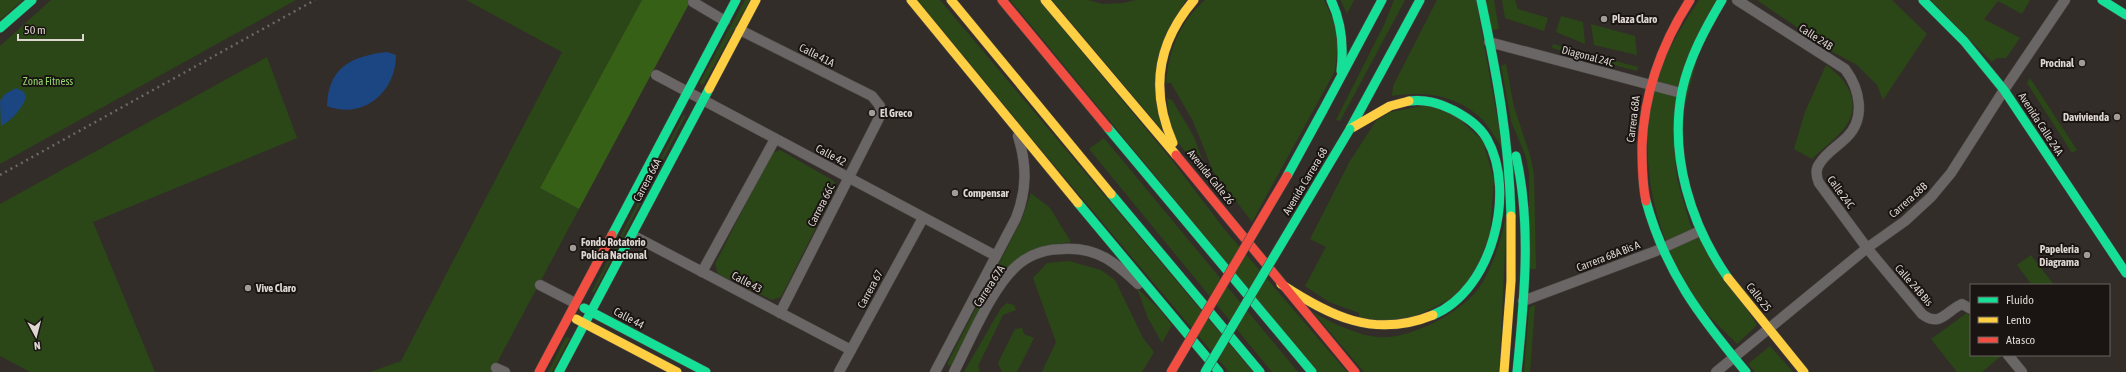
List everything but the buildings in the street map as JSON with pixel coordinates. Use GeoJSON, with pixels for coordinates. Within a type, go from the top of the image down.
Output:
{"type":"FeatureCollection","features":[{"type":"Feature","properties":{"kind":"main road"},"geometry":{"type":"LineString","coordinates":[[0,28],[32,0]]}},
{"type":"Feature","properties":{"kind":"main road","name":"Carrera 66A"},"geometry":{"type":"LineString","coordinates":[[539,372],[736,0]]}},
{"type":"Feature","properties":{"kind":"main road","name":"Carrera 66A"},"geometry":{"type":"LineString","coordinates":[[559,372],[756,0]]}},
{"type":"Feature","properties":{"kind":"main road"},"geometry":{"type":"LineString","coordinates":[[911,0],[1016,130],[1219,372]]}},
{"type":"Feature","properties":{"kind":"main road"},"geometry":{"type":"LineString","coordinates":[[951,0],[1044,115],[1260,372]]}},
{"type":"Feature","properties":{"kind":"main road"},"geometry":{"type":"LineString","coordinates":[[1002,0],[1312,372]]}},
{"type":"Feature","properties":{"kind":"main road","name":"Avenida Calle 26"},"geometry":{"type":"LineString","coordinates":[[1045,0],[1184,164],[1281,284],[1355,372]]}},
{"type":"Feature","properties":{"kind":"main road"},"geometry":{"type":"LineString","coordinates":[[1184,164],[1163,121],[1160,107],[1160,82],[1165,49],[1171,33],[1180,17],[1194,0]]}},
{"type":"Feature","properties":{"kind":"main road"},"geometry":{"type":"LineString","coordinates":[[1331,0],[1339,18],[1343,49],[1341,72],[1335,89]]}},
{"type":"Feature","properties":{"kind":"main road","name":"Avenida Carrera 68"},"geometry":{"type":"LineString","coordinates":[[1171,372],[1265,215],[1335,89],[1382,0]]}},
{"type":"Feature","properties":{"kind":"main road","name":"Avenida Carrera 68"},"geometry":{"type":"LineString","coordinates":[[1205,372],[1350,129],[1420,0]]}},
{"type":"Feature","properties":{"kind":"main road"},"geometry":{"type":"LineString","coordinates":[[1481,0],[1506,126],[1519,166],[1523,194],[1523,301],[1518,372]]}},
{"type":"Feature","properties":{"kind":"main road","name":"Carrera 68A"},"geometry":{"type":"LineString","coordinates":[[1661,249],[1649,218],[1641,172],[1641,147],[1649,85],[1668,36],[1690,0]]}},
{"type":"Feature","properties":{"kind":"main road"},"geometry":{"type":"LineString","coordinates":[[1700,231],[1687,189],[1679,152],[1678,120],[1681,93],[1689,60],[1696,44],[1722,0]]}},
{"type":"Feature","properties":{"kind":"main road","name":"Avenida Calle 24A"},"geometry":{"type":"LineString","coordinates":[[1923,0],[1964,42],[2004,90],[2126,273]]}},
{"type":"Feature","properties":{"kind":"main road"},"geometry":{"type":"LineString","coordinates":[[2102,0],[2126,15]]}},
{"type":"Feature","properties":{"kind":"main road"},"geometry":{"type":"LineString","coordinates":[[1281,284],[1340,317],[1372,325],[1393,325],[1425,318],[1458,300],[1471,287],[1482,268],[1495,230],[1500,178],[1494,151],[1478,126],[1466,116],[1447,106],[1417,100],[1394,105],[1350,129]]}},
{"type":"Feature","properties":{"kind":"main road"},"geometry":{"type":"LineString","coordinates":[[1504,372],[1511,283],[1511,196],[1506,126]]}},
{"type":"Feature","properties":{"kind":"main road","name":"Calle 25"},"geometry":{"type":"LineString","coordinates":[[1700,231],[1726,274],[1768,329],[1804,372]]}},
{"type":"Feature","properties":{"kind":"main road"},"geometry":{"type":"LineString","coordinates":[[1661,249],[1687,297],[1746,372]]}},
{"type":"Feature","properties":{"kind":"main road","name":"Calle 44"},"geometry":{"type":"LineString","coordinates":[[575,303],[706,372]]}},
{"type":"Feature","properties":{"kind":"main road"},"geometry":{"type":"LineString","coordinates":[[569,315],[677,372]]}},
{"type":"Feature","properties":{"kind":"street","name":"Calle 24B"},"geometry":{"type":"LineString","coordinates":[[1737,0],[1844,69],[1852,78],[1856,89],[1859,101],[1859,112]]}},
{"type":"Feature","properties":{"kind":"street","name":"Carrera 68B"},"geometry":{"type":"LineString","coordinates":[[1716,372],[1867,248],[1905,221],[1931,197],[1951,173],[2004,90],[2065,0]]}},
{"type":"Feature","properties":{"kind":"street"},"geometry":{"type":"LineString","coordinates":[[693,2],[725,21]]}},
{"type":"Feature","properties":{"kind":"street","name":"Calle 41A"},"geometry":{"type":"LineString","coordinates":[[740,30],[872,96],[880,106]]}},
{"type":"Feature","properties":{"kind":"street","name":"Diagonal 24C"},"geometry":{"type":"LineString","coordinates":[[1489,42],[1681,93]]}},
{"type":"Feature","properties":{"kind":"street","name":"Calle 42"},"geometry":{"type":"LineString","coordinates":[[656,75],[996,256]]}},
{"type":"Feature","properties":{"kind":"street","name":"Carrera 66C"},"geometry":{"type":"LineString","coordinates":[[780,313],[879,118],[880,106]]}},
{"type":"Feature","properties":{"kind":"street","name":"Calle 24C"},"geometry":{"type":"LineString","coordinates":[[1859,112],[1852,131],[1820,162],[1816,176],[1819,183],[1867,248]]}},
{"type":"Feature","properties":{"kind":"street","name":"Carrera 67A"},"geometry":{"type":"LineString","coordinates":[[935,372],[1016,218],[1022,203],[1026,182],[1023,151],[1016,130]]}},
{"type":"Feature","properties":{"kind":"street"},"geometry":{"type":"LineString","coordinates":[[702,272],[775,139]]}},
{"type":"Feature","properties":{"kind":"street","name":"Carrera 67"},"geometry":{"type":"LineString","coordinates":[[839,372],[923,218]]}},
{"type":"Feature","properties":{"kind":"street","name":"Carrera 68A Bis A"},"geometry":{"type":"LineString","coordinates":[[1523,301],[1661,249],[1700,231]]}},
{"type":"Feature","properties":{"kind":"street","name":"Calle 43"},"geometry":{"type":"LineString","coordinates":[[632,235],[851,350]]}},
{"type":"Feature","properties":{"kind":"street","name":"Calle 24B Bis"},"geometry":{"type":"LineString","coordinates":[[1867,248],[1922,314],[1928,319],[1939,319],[1962,304],[1970,308]]}},
{"type":"Feature","properties":{"kind":"street","name":"Carrera 67A"},"geometry":{"type":"LineString","coordinates":[[954,372],[991,302],[1007,277],[1020,263],[1042,252],[1059,249],[1080,249],[1103,256],[1115,262],[1170,314]]}},
{"type":"Feature","properties":{"kind":"street","name":"Calle 44"},"geometry":{"type":"LineString","coordinates":[[540,285],[575,303]]}},
{"type":"Feature","properties":{"kind":"street"},"geometry":{"type":"LineString","coordinates":[[2009,356],[2022,372]]}},
{"type":"Feature","properties":{"kind":"green space"},"geometry":{"type":"Polygon","coordinates":[[[0,0],[23,0],[0,20],[0,0]]]}},
{"type":"Feature","properties":{"kind":"green space","name":"Zona Fitness"},"geometry":{"type":"Polygon","coordinates":[[[51,0],[296,0],[0,164],[0,46],[51,0]]]}},
{"type":"Feature","properties":{"kind":"green space"},"geometry":{"type":"Polygon","coordinates":[[[466,0],[642,0],[540,188],[579,209],[492,372],[370,372],[401,361],[562,52],[466,0]]]}},
{"type":"Feature","properties":{"kind":"green space"},"geometry":{"type":"Polygon","coordinates":[[[642,0],[691,0],[579,209],[540,188],[642,0]]]}},
{"type":"Feature","properties":{"kind":"green space"},"geometry":{"type":"Polygon","coordinates":[[[745,0],[750,0],[704,84],[701,85],[700,82],[745,0]]]}},
{"type":"Feature","properties":{"kind":"green space"},"geometry":{"type":"Polygon","coordinates":[[[917,0],[940,0],[1253,372],[1229,372],[917,0]]]}},
{"type":"Feature","properties":{"kind":"green space"},"geometry":{"type":"Polygon","coordinates":[[[1010,0],[1039,0],[1171,159],[1225,230],[1347,372],[1317,372],[1010,0]]]}},
{"type":"Feature","properties":{"kind":"green space"},"geometry":{"type":"Polygon","coordinates":[[[1052,0],[1088,0],[1102,4],[1123,3],[1136,0],[1186,0],[1166,34],[1161,129],[1052,0]]]}},
{"type":"Feature","properties":{"kind":"green space"},"geometry":{"type":"Polygon","coordinates":[[[1205,0],[1324,0],[1339,33],[1335,71],[1252,222],[1213,171],[1193,121],[1171,83],[1166,83],[1167,71],[1177,38],[1188,18],[1205,0]]]}},
{"type":"Feature","properties":{"kind":"green space"},"geometry":{"type":"Polygon","coordinates":[[[1354,0],[1347,14],[1341,1],[1354,0]]]}},
{"type":"Feature","properties":{"kind":"green space"},"geometry":{"type":"Polygon","coordinates":[[[1394,0],[1405,0],[1340,121],[1336,120],[1385,23],[1394,0]]]}},
{"type":"Feature","properties":{"kind":"green space"},"geometry":{"type":"Polygon","coordinates":[[[1437,0],[1476,0],[1503,150],[1491,130],[1482,119],[1462,105],[1451,100],[1428,95],[1416,94],[1392,96],[1393,86],[1437,0]]]}},
{"type":"Feature","properties":{"kind":"green space"},"geometry":{"type":"Polygon","coordinates":[[[1486,0],[1494,0],[1499,29],[1492,30],[1486,0]]]}},
{"type":"Feature","properties":{"kind":"green space"},"geometry":{"type":"Polygon","coordinates":[[[1502,0],[1515,0],[1518,9],[1548,18],[1544,31],[1505,18],[1502,0]]]}},
{"type":"Feature","properties":{"kind":"green space"},"geometry":{"type":"Polygon","coordinates":[[[1699,0],[1716,0],[1710,10],[1674,147],[1677,179],[1690,224],[1757,325],[1737,344],[1698,303],[1679,272],[1667,245],[1651,188],[1648,158],[1648,129],[1652,100],[1660,71],[1672,44],[1699,0]]]}},
{"type":"Feature","properties":{"kind":"green space"},"geometry":{"type":"Polygon","coordinates":[[[1757,0],[1892,0],[1927,34],[1883,100],[1877,85],[1857,65],[1833,52],[1757,0]]]}},
{"type":"Feature","properties":{"kind":"green space"},"geometry":{"type":"Polygon","coordinates":[[[1930,0],[2030,0],[2022,14],[1998,1],[1984,19],[2020,38],[2006,58],[1997,58],[1992,62],[1930,0]]]}},
{"type":"Feature","properties":{"kind":"green space"},"geometry":{"type":"Polygon","coordinates":[[[1561,16],[1583,22],[1585,44],[1556,32],[1561,16]]]}},
{"type":"Feature","properties":{"kind":"green space"},"geometry":{"type":"Polygon","coordinates":[[[1591,24],[1635,36],[1637,55],[1594,45],[1591,24]]]}},
{"type":"Feature","properties":{"kind":"green space"},"geometry":{"type":"Polygon","coordinates":[[[1553,44],[1586,53],[1585,57],[1552,48],[1553,44]]]}},
{"type":"Feature","properties":{"kind":"green space"},"geometry":{"type":"Polygon","coordinates":[[[267,57],[297,138],[93,222],[155,372],[30,372],[0,356],[0,204],[267,57]]]}},
{"type":"Feature","properties":{"kind":"green space"},"geometry":{"type":"Polygon","coordinates":[[[1600,57],[1638,67],[1637,71],[1599,61],[1600,57]]]}},
{"type":"Feature","properties":{"kind":"green space"},"geometry":{"type":"Polygon","coordinates":[[[1506,64],[1514,107],[1530,155],[1534,174],[1536,269],[1529,269],[1529,173],[1526,157],[1511,121],[1501,66],[1506,64]]]}},
{"type":"Feature","properties":{"kind":"green space"},"geometry":{"type":"Polygon","coordinates":[[[1826,65],[1834,71],[1847,86],[1853,103],[1852,112],[1849,122],[1842,131],[1812,159],[1794,149],[1805,112],[1826,65]]]}},
{"type":"Feature","properties":{"kind":"green space"},"geometry":{"type":"Polygon","coordinates":[[[2030,78],[2077,150],[2072,153],[2027,83],[2030,78]]]}},
{"type":"Feature","properties":{"kind":"green space"},"geometry":{"type":"Polygon","coordinates":[[[1167,98],[1172,100],[1194,137],[1205,167],[1217,192],[1177,141],[1170,125],[1167,98]]]}},
{"type":"Feature","properties":{"kind":"green space"},"geometry":{"type":"Polygon","coordinates":[[[1429,105],[1453,113],[1483,141],[1494,180],[1490,234],[1476,270],[1457,296],[1408,320],[1359,320],[1359,313],[1329,302],[1305,286],[1326,247],[1310,239],[1350,161],[1376,121],[1390,112],[1429,105]]]}},
{"type":"Feature","properties":{"kind":"green space"},"geometry":{"type":"Polygon","coordinates":[[[686,115],[593,293],[592,291],[683,116],[686,115]]]}},
{"type":"Feature","properties":{"kind":"green space"},"geometry":{"type":"Polygon","coordinates":[[[1104,138],[1298,372],[1272,372],[1089,149],[1104,138]]]}},
{"type":"Feature","properties":{"kind":"green space"},"geometry":{"type":"Polygon","coordinates":[[[780,150],[834,181],[836,188],[781,297],[772,300],[718,274],[715,264],[772,153],[780,150]]]}},
{"type":"Feature","properties":{"kind":"green space"},"geometry":{"type":"Polygon","coordinates":[[[1031,193],[1050,208],[1071,242],[1051,245],[1026,254],[1003,272],[951,366],[947,364],[1021,221],[1031,193]]]}},
{"type":"Feature","properties":{"kind":"green space"},"geometry":{"type":"Polygon","coordinates":[[[1507,211],[1499,372],[1364,372],[1312,311],[1342,327],[1376,337],[1389,337],[1404,334],[1434,323],[1462,305],[1481,285],[1497,249],[1507,211]]]}},
{"type":"Feature","properties":{"kind":"green space"},"geometry":{"type":"Polygon","coordinates":[[[2031,255],[2053,284],[2031,284],[2017,265],[2031,255]]]}},
{"type":"Feature","properties":{"kind":"green space"},"geometry":{"type":"Polygon","coordinates":[[[1069,261],[1101,270],[1115,280],[1143,338],[1154,352],[1142,372],[1042,372],[1056,342],[1033,278],[1047,263],[1069,261]]]}},
{"type":"Feature","properties":{"kind":"green space"},"geometry":{"type":"Polygon","coordinates":[[[1137,288],[1159,309],[1172,325],[1162,343],[1148,318],[1137,288]]]}},
{"type":"Feature","properties":{"kind":"green space"},"geometry":{"type":"Polygon","coordinates":[[[1007,303],[1014,305],[1016,310],[1003,315],[978,366],[980,372],[964,372],[1001,308],[1007,303]]]}},
{"type":"Feature","properties":{"kind":"green space"},"geometry":{"type":"Polygon","coordinates":[[[1535,305],[1530,372],[1524,372],[1529,308],[1535,305]]]}},
{"type":"Feature","properties":{"kind":"green space"},"geometry":{"type":"Polygon","coordinates":[[[1967,313],[1970,317],[1970,356],[2001,356],[1982,372],[1957,372],[1931,339],[1967,313]]]}},
{"type":"Feature","properties":{"kind":"green space"},"geometry":{"type":"Polygon","coordinates":[[[1022,328],[1024,334],[1034,338],[1017,372],[1002,372],[998,363],[1015,329],[1022,328]]]}},
{"type":"Feature","properties":{"kind":"green space"},"geometry":{"type":"Polygon","coordinates":[[[566,337],[570,338],[552,372],[548,372],[566,337]]]}},
{"type":"Feature","properties":{"kind":"green space"},"geometry":{"type":"Polygon","coordinates":[[[1770,346],[1793,372],[1755,372],[1748,364],[1770,346]]]}},
{"type":"Feature","properties":{"kind":"water"},"geometry":{"type":"Polygon","coordinates":[[[387,52],[396,55],[395,68],[384,91],[375,100],[365,106],[353,109],[340,109],[327,106],[328,93],[332,82],[337,73],[344,66],[363,57],[387,52]]]}},
{"type":"Feature","properties":{"kind":"water"},"geometry":{"type":"Polygon","coordinates":[[[16,88],[24,92],[26,98],[22,107],[16,114],[1,126],[0,101],[5,94],[16,88]]]}},
{"type":"Feature","properties":{"kind":"railway"},"geometry":{"type":"LineString","coordinates":[[0,175],[315,0]]}},
{"type":"Feature","properties":{"kind":"traffic: fast"},"geometry":{"type":"LineString","coordinates":[[0,28],[32,0]]}},
{"type":"Feature","properties":{"kind":"traffic: fast"},"geometry":{"type":"LineString","coordinates":[[612,235],[736,0]]}},
{"type":"Feature","properties":{"kind":"traffic: fast"},"geometry":{"type":"LineString","coordinates":[[1331,0],[1340,26],[1342,44],[1341,71]]}},
{"type":"Feature","properties":{"kind":"traffic: fast"},"geometry":{"type":"LineString","coordinates":[[1322,112],[1382,0]]}},
{"type":"Feature","properties":{"kind":"traffic: fast"},"geometry":{"type":"LineString","coordinates":[[1350,129],[1420,0]]}},
{"type":"Feature","properties":{"kind":"traffic: fast"},"geometry":{"type":"LineString","coordinates":[[1481,0],[1505,134],[1511,216]]}},
{"type":"Feature","properties":{"kind":"traffic: fast"},"geometry":{"type":"LineString","coordinates":[[1722,0],[1698,44],[1685,79],[1679,116],[1678,140],[1686,189],[1694,213],[1703,236],[1728,278]]}},
{"type":"Feature","properties":{"kind":"traffic: fast"},"geometry":{"type":"LineString","coordinates":[[1923,0],[1964,41],[2004,90],[2126,273]]}},
{"type":"Feature","properties":{"kind":"traffic: fast"},"geometry":{"type":"LineString","coordinates":[[2102,0],[2126,15]]}},
{"type":"Feature","properties":{"kind":"traffic: fast"},"geometry":{"type":"LineString","coordinates":[[559,372],[709,89]]}},
{"type":"Feature","properties":{"kind":"traffic: fast"},"geometry":{"type":"LineString","coordinates":[[1409,101],[1426,101],[1442,105],[1472,122],[1487,139],[1496,161],[1500,185],[1499,212],[1493,238],[1484,263],[1471,285],[1453,303],[1433,315]]}},
{"type":"Feature","properties":{"kind":"traffic: fast"},"geometry":{"type":"LineString","coordinates":[[1287,176],[1322,112]]}},
{"type":"Feature","properties":{"kind":"traffic: fast"},"geometry":{"type":"LineString","coordinates":[[1108,128],[1312,372]]}},
{"type":"Feature","properties":{"kind":"traffic: fast"},"geometry":{"type":"LineString","coordinates":[[1205,372],[1350,129]]}},
{"type":"Feature","properties":{"kind":"traffic: fast"},"geometry":{"type":"LineString","coordinates":[[1516,156],[1521,182],[1525,236],[1524,291],[1517,372]]}},
{"type":"Feature","properties":{"kind":"traffic: fast"},"geometry":{"type":"LineString","coordinates":[[1111,194],[1260,372]]}},
{"type":"Feature","properties":{"kind":"traffic: fast"},"geometry":{"type":"LineString","coordinates":[[1646,201],[1663,250],[1686,292],[1699,312],[1746,372]]}},
{"type":"Feature","properties":{"kind":"traffic: fast"},"geometry":{"type":"LineString","coordinates":[[1078,203],[1219,372]]}},
{"type":"Feature","properties":{"kind":"traffic: fast"},"geometry":{"type":"LineString","coordinates":[[584,308],[706,372]]}},
{"type":"Feature","properties":{"kind":"traffic: slow"},"geometry":{"type":"LineString","coordinates":[[709,89],[756,0]]}},
{"type":"Feature","properties":{"kind":"traffic: slow"},"geometry":{"type":"LineString","coordinates":[[911,0],[1078,203]]}},
{"type":"Feature","properties":{"kind":"traffic: slow"},"geometry":{"type":"LineString","coordinates":[[951,0],[1111,194]]}},
{"type":"Feature","properties":{"kind":"traffic: slow"},"geometry":{"type":"LineString","coordinates":[[1045,0],[1176,155]]}},
{"type":"Feature","properties":{"kind":"traffic: slow"},"geometry":{"type":"LineString","coordinates":[[1173,143],[1161,105],[1161,68],[1165,50],[1172,33],[1194,0]]}},
{"type":"Feature","properties":{"kind":"traffic: slow"},"geometry":{"type":"LineString","coordinates":[[1350,129],[1390,106],[1409,101]]}},
{"type":"Feature","properties":{"kind":"traffic: slow"},"geometry":{"type":"LineString","coordinates":[[1504,372],[1511,281],[1511,216]]}},
{"type":"Feature","properties":{"kind":"traffic: slow"},"geometry":{"type":"LineString","coordinates":[[1728,278],[1804,372]]}},
{"type":"Feature","properties":{"kind":"traffic: slow"},"geometry":{"type":"LineString","coordinates":[[1281,284],[1299,296],[1335,314],[1372,324],[1391,325],[1412,322],[1433,315]]}},
{"type":"Feature","properties":{"kind":"traffic: slow"},"geometry":{"type":"LineString","coordinates":[[576,319],[677,372]]}},
{"type":"Feature","properties":{"kind":"traffic: jam"},"geometry":{"type":"LineString","coordinates":[[1002,0],[1108,128]]}},
{"type":"Feature","properties":{"kind":"traffic: jam"},"geometry":{"type":"LineString","coordinates":[[1646,201],[1642,167],[1642,146],[1643,126],[1650,88],[1671,34],[1690,0]]}},
{"type":"Feature","properties":{"kind":"traffic: jam"},"geometry":{"type":"LineString","coordinates":[[1176,155],[1355,372]]}},
{"type":"Feature","properties":{"kind":"traffic: jam"},"geometry":{"type":"LineString","coordinates":[[1171,372],[1287,176]]}},
{"type":"Feature","properties":{"kind":"traffic: jam"},"geometry":{"type":"LineString","coordinates":[[539,372],[612,235]]}},
{"type":"Feature","properties":{"kind":"place","name":"Plaza Claro"},"geometry":{"type":"Point","coordinates":[1604,19]}},
{"type":"Feature","properties":{"kind":"place","name":"Procinal"},"geometry":{"type":"Point","coordinates":[2082,63]}},
{"type":"Feature","properties":{"kind":"place","name":"El Greco"},"geometry":{"type":"Point","coordinates":[872,113]}},
{"type":"Feature","properties":{"kind":"place","name":"Davivienda"},"geometry":{"type":"Point","coordinates":[2117,117]}},
{"type":"Feature","properties":{"kind":"place","name":"Compensar"},"geometry":{"type":"Point","coordinates":[955,193]}},
{"type":"Feature","properties":{"kind":"place","name":"Fondo Rotatorio Policía Nacional"},"geometry":{"type":"Point","coordinates":[573,248]}},
{"type":"Feature","properties":{"kind":"place","name":"Papeleria Diagrama"},"geometry":{"type":"Point","coordinates":[2087,255]}},
{"type":"Feature","properties":{"kind":"place","name":"Vive Claro"},"geometry":{"type":"Point","coordinates":[248,288]}}]}
